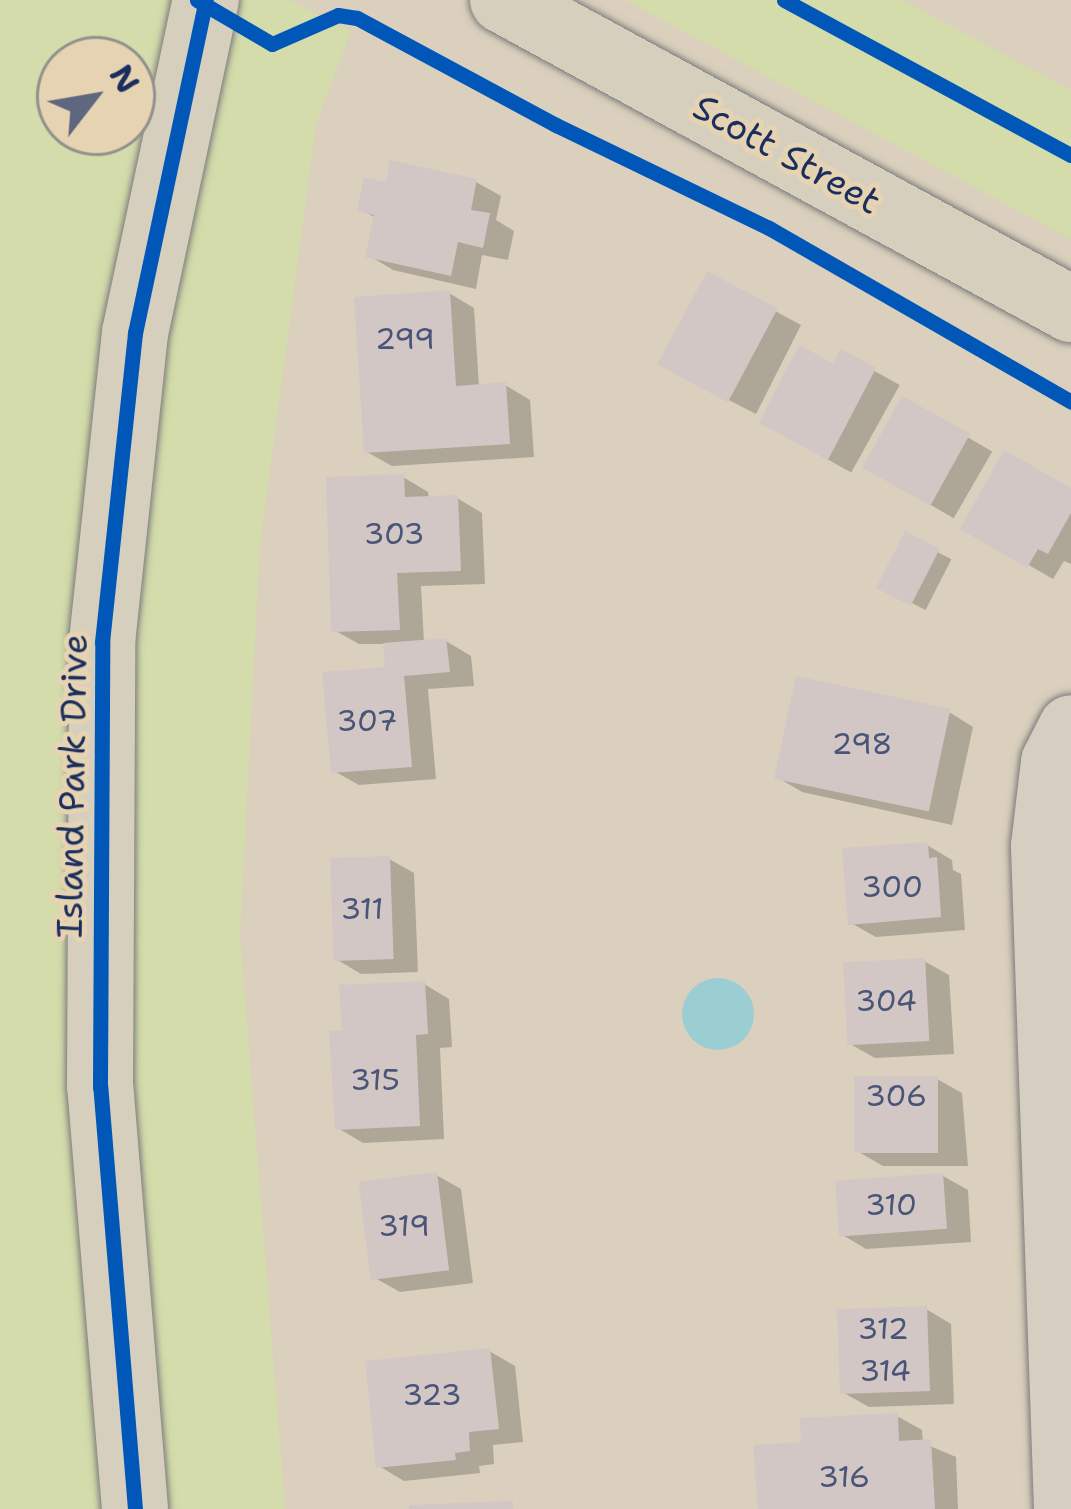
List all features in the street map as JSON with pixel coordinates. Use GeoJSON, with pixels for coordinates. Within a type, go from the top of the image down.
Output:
{"type":"FeatureCollection","features":[{"type":"Feature","properties":{"kind":"main road","name":"Island Park Drive"},"geometry":{"type":"LineString","coordinates":[[135,1509],[100,1088],[101,642],[135,333],[206,0]]}},
{"type":"Feature","properties":{"kind":"main road","name":"Scott Street"},"geometry":{"type":"LineString","coordinates":[[503,0],[1071,309]]}},
{"type":"Feature","properties":{"kind":"street"},"geometry":{"type":"LineString","coordinates":[[1066,1509],[1044,846],[1054,762],[1071,728]]}},
{"type":"Feature","properties":{"kind":"green space"},"geometry":{"type":"Polygon","coordinates":[[[0,0],[289,0],[351,31],[316,125],[260,544],[240,935],[285,1509],[0,1509],[0,0]]]}},
{"type":"Feature","properties":{"kind":"green space"},"geometry":{"type":"Polygon","coordinates":[[[625,0],[902,0],[1071,90],[1071,239],[625,0]]]}},
{"type":"Feature","properties":{"kind":"water"},"geometry":{"type":"Polygon","coordinates":[[[718,978],[743,989],[754,1014],[743,1039],[718,1050],[693,1039],[682,1014],[693,989],[718,978]]]}},
{"type":"Feature","properties":{"kind":"building"},"geometry":{"type":"Polygon","coordinates":[[[390,160],[477,179],[471,210],[490,213],[483,248],[458,242],[451,276],[365,257],[374,215],[357,211],[364,177],[386,182],[390,160]]]}},
{"type":"Feature","properties":{"kind":"building"},"geometry":{"type":"Polygon","coordinates":[[[707,271],[778,309],[728,402],[657,365],[707,271]]]}},
{"type":"Feature","properties":{"kind":"building"},"geometry":{"type":"Polygon","coordinates":[[[450,290],[456,386],[506,382],[510,444],[364,453],[354,297],[450,290]]]}},
{"type":"Feature","properties":{"kind":"building"},"geometry":{"type":"Polygon","coordinates":[[[799,345],[833,363],[841,349],[876,368],[828,460],[759,423],[799,345]]]}},
{"type":"Feature","properties":{"kind":"building"},"geometry":{"type":"Polygon","coordinates":[[[902,396],[970,434],[930,506],[862,468],[902,396]]]}},
{"type":"Feature","properties":{"kind":"building"},"geometry":{"type":"Polygon","coordinates":[[[1004,450],[1071,488],[1071,513],[1048,554],[1038,549],[1027,568],[960,529],[1004,450]]]}},
{"type":"Feature","properties":{"kind":"building"},"geometry":{"type":"Polygon","coordinates":[[[404,474],[405,497],[458,495],[461,571],[397,573],[400,630],[331,632],[326,477],[404,474]]]}},
{"type":"Feature","properties":{"kind":"building"},"geometry":{"type":"Polygon","coordinates":[[[905,531],[940,549],[911,606],[876,588],[905,531]]]}},
{"type":"Feature","properties":{"kind":"building"},"geometry":{"type":"Polygon","coordinates":[[[446,638],[450,672],[404,676],[412,767],[331,773],[322,672],[385,667],[383,643],[446,638]]]}},
{"type":"Feature","properties":{"kind":"building"},"geometry":{"type":"Polygon","coordinates":[[[796,676],[951,709],[929,812],[774,779],[796,676]]]}},
{"type":"Feature","properties":{"kind":"building"},"geometry":{"type":"Polygon","coordinates":[[[928,842],[929,858],[937,857],[941,917],[848,925],[842,848],[928,842]]]}},
{"type":"Feature","properties":{"kind":"building"},"geometry":{"type":"Polygon","coordinates":[[[390,856],[394,959],[334,961],[330,858],[390,856]]]}},
{"type":"Feature","properties":{"kind":"building"},"geometry":{"type":"Polygon","coordinates":[[[925,958],[929,1041],[847,1045],[843,962],[925,958]]]}},
{"type":"Feature","properties":{"kind":"building"},"geometry":{"type":"Polygon","coordinates":[[[425,981],[428,1034],[416,1035],[420,1126],[335,1130],[329,1031],[342,1030],[339,985],[425,981]]]}},
{"type":"Feature","properties":{"kind":"building"},"geometry":{"type":"Polygon","coordinates":[[[854,1076],[938,1076],[938,1153],[854,1153],[854,1076]]]}},
{"type":"Feature","properties":{"kind":"building"},"geometry":{"type":"Polygon","coordinates":[[[437,1172],[449,1270],[371,1280],[359,1182],[437,1172]]]}},
{"type":"Feature","properties":{"kind":"building"},"geometry":{"type":"Polygon","coordinates":[[[943,1173],[947,1229],[839,1236],[835,1181],[943,1173]]]}},
{"type":"Feature","properties":{"kind":"building"},"geometry":{"type":"Polygon","coordinates":[[[927,1306],[930,1391],[840,1394],[837,1309],[927,1306]]]}},
{"type":"Feature","properties":{"kind":"building"},"geometry":{"type":"Polygon","coordinates":[[[490,1348],[499,1429],[469,1432],[470,1451],[455,1453],[456,1460],[376,1468],[365,1361],[490,1348]]]}},
{"type":"Feature","properties":{"kind":"building"},"geometry":{"type":"Polygon","coordinates":[[[898,1413],[899,1441],[931,1439],[935,1509],[758,1509],[753,1445],[801,1442],[800,1418],[898,1413]]]}},
{"type":"Feature","properties":{"kind":"building"},"geometry":{"type":"Polygon","coordinates":[[[513,1501],[513,1509],[409,1509],[409,1505],[513,1501]]]}},
{"type":"Feature","properties":{"kind":"cycle path"},"geometry":{"type":"LineString","coordinates":[[197,0],[272,44],[338,15],[357,18],[556,125],[769,228],[1071,402]]}},
{"type":"Feature","properties":{"kind":"cycle path"},"geometry":{"type":"LineString","coordinates":[[135,1509],[100,1087],[102,642],[135,333],[206,0]]}},
{"type":"Feature","properties":{"kind":"cycle path"},"geometry":{"type":"LineString","coordinates":[[784,0],[1071,155]]}}]}
